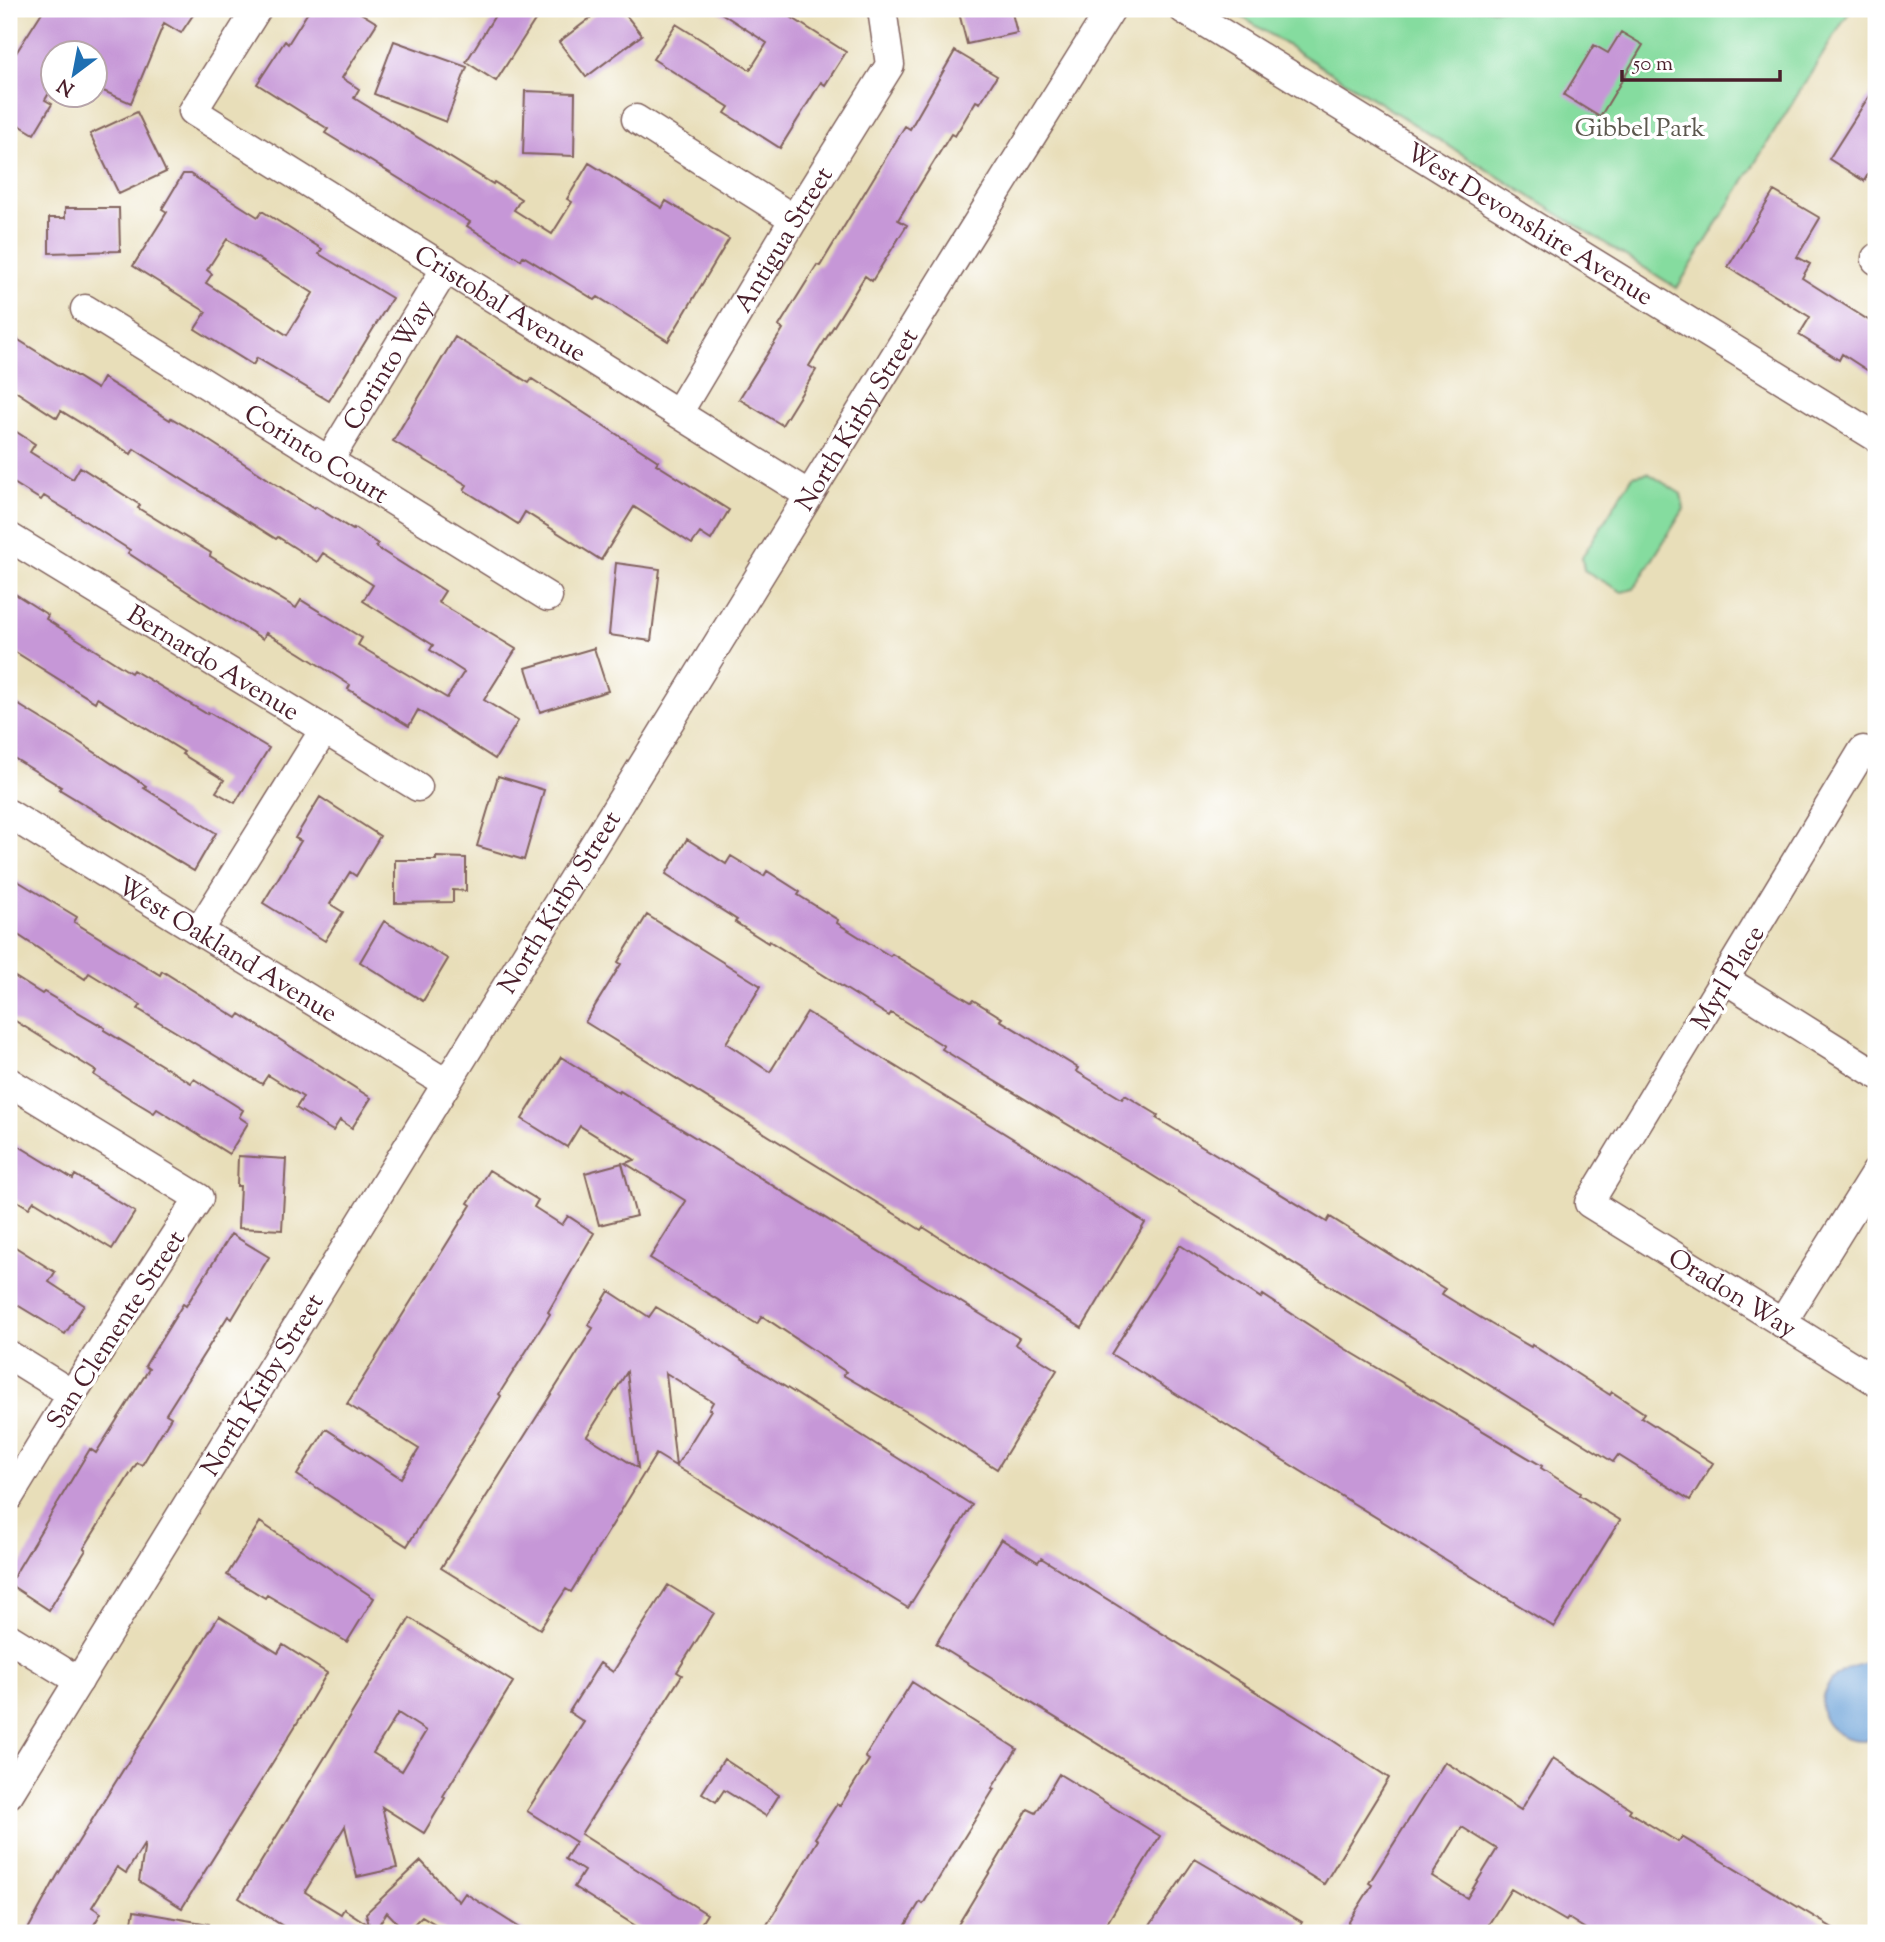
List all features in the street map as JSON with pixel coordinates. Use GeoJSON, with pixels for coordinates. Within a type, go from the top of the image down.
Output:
{"type":"FeatureCollection","features":[{"type":"Feature","properties":{"kind":"street","name":"Cristobal Avenue"},"geometry":{"type":"LineString","coordinates":[[257,9],[193,111],[809,495]]}},
{"type":"Feature","properties":{"kind":"street","name":"Antigua Street"},"geometry":{"type":"LineString","coordinates":[[678,414],[890,65],[882,9]]}},
{"type":"Feature","properties":{"kind":"street","name":"North Kirby Street"},"geometry":{"type":"LineString","coordinates":[[9,1794],[1111,9]]}},
{"type":"Feature","properties":{"kind":"street","name":"West Devonshire Avenue"},"geometry":{"type":"LineString","coordinates":[[1183,9],[1876,437]]}},
{"type":"Feature","properties":{"kind":"street"},"geometry":{"type":"LineString","coordinates":[[636,119],[794,219]]}},
{"type":"Feature","properties":{"kind":"street","name":"Corinto Way"},"geometry":{"type":"LineString","coordinates":[[328,460],[446,268]]}},
{"type":"Feature","properties":{"kind":"street","name":"Corinto Court"},"geometry":{"type":"LineString","coordinates":[[85,309],[548,597]]}},
{"type":"Feature","properties":{"kind":"street","name":"Bernardo Avenue"},"geometry":{"type":"LineString","coordinates":[[9,537],[418,787]]}},
{"type":"Feature","properties":{"kind":"street"},"geometry":{"type":"LineString","coordinates":[[199,931],[324,730]]}},
{"type":"Feature","properties":{"kind":"street","name":"Myrl Place"},"geometry":{"type":"LineString","coordinates":[[1589,1203],[1726,980],[1870,754]]}},
{"type":"Feature","properties":{"kind":"street","name":"West Oakland Avenue"},"geometry":{"type":"LineString","coordinates":[[9,814],[446,1083]]}},
{"type":"Feature","properties":{"kind":"street"},"geometry":{"type":"LineString","coordinates":[[1726,980],[1876,1074]]}},
{"type":"Feature","properties":{"kind":"street","name":"San Clemente Street"},"geometry":{"type":"LineString","coordinates":[[9,1082],[199,1198],[9,1497]]}},
{"type":"Feature","properties":{"kind":"street"},"geometry":{"type":"LineString","coordinates":[[1782,1323],[1876,1172]]}},
{"type":"Feature","properties":{"kind":"street","name":"Oradon Way"},"geometry":{"type":"LineString","coordinates":[[1589,1203],[1876,1381]]}},
{"type":"Feature","properties":{"kind":"street"},"geometry":{"type":"LineString","coordinates":[[9,1355],[72,1394]]}},
{"type":"Feature","properties":{"kind":"street"},"geometry":{"type":"LineString","coordinates":[[9,1638],[79,1681]]}},
{"type":"Feature","properties":{"kind":"green space","name":"Gibbel Park"},"geometry":{"type":"Polygon","coordinates":[[[1229,9],[1851,9],[1677,288],[1229,9]]]}},
{"type":"Feature","properties":{"kind":"green space"},"geometry":{"type":"Polygon","coordinates":[[[1648,473],[1681,494],[1684,509],[1634,589],[1622,592],[1584,570],[1582,557],[1633,476],[1648,473]]]}},
{"type":"Feature","properties":{"kind":"water"},"geometry":{"type":"Polygon","coordinates":[[[1876,1661],[1876,1740],[1848,1738],[1830,1728],[1825,1720],[1822,1712],[1824,1694],[1834,1678],[1842,1672],[1876,1661]]]}},
{"type":"Feature","properties":{"kind":"building"},"geometry":{"type":"Polygon","coordinates":[[[44,9],[197,9],[181,33],[164,23],[131,103],[108,93],[108,38],[38,38],[38,108],[50,108],[34,134],[9,119],[9,64],[44,9]]]}},
{"type":"Feature","properties":{"kind":"building"},"geometry":{"type":"Polygon","coordinates":[[[310,9],[354,9],[377,23],[342,78],[359,89],[354,98],[521,199],[514,210],[552,234],[572,202],[567,199],[589,163],[662,208],[666,201],[729,239],[668,341],[598,297],[595,300],[523,256],[521,260],[467,226],[470,222],[325,133],[328,129],[257,84],[285,41],[288,44],[310,9]]]}},
{"type":"Feature","properties":{"kind":"building"},"geometry":{"type":"Polygon","coordinates":[[[499,9],[523,9],[537,17],[496,81],[466,62],[499,9]]]}},
{"type":"Feature","properties":{"kind":"building"},"geometry":{"type":"Polygon","coordinates":[[[602,9],[621,9],[642,35],[586,77],[559,42],[602,9]]]}},
{"type":"Feature","properties":{"kind":"building"},"geometry":{"type":"Polygon","coordinates":[[[715,9],[778,9],[846,52],[825,85],[821,82],[780,148],[725,113],[729,107],[653,59],[676,24],[750,70],[767,43],[715,9]]]}},
{"type":"Feature","properties":{"kind":"building"},"geometry":{"type":"Polygon","coordinates":[[[958,9],[1011,9],[1017,33],[967,44],[958,9]]]}},
{"type":"Feature","properties":{"kind":"building"},"geometry":{"type":"Polygon","coordinates":[[[1621,32],[1643,45],[1600,117],[1564,95],[1594,45],[1608,53],[1621,32]]]}},
{"type":"Feature","properties":{"kind":"building"},"geometry":{"type":"Polygon","coordinates":[[[394,41],[467,67],[446,122],[374,94],[394,41]]]}},
{"type":"Feature","properties":{"kind":"building"},"geometry":{"type":"Polygon","coordinates":[[[955,51],[997,76],[980,103],[976,101],[955,136],[951,134],[898,220],[907,225],[872,281],[865,276],[809,366],[816,370],[782,425],[739,399],[783,329],[779,326],[817,265],[820,266],[905,126],[910,129],[955,51]]]}},
{"type":"Feature","properties":{"kind":"building"},"geometry":{"type":"Polygon","coordinates":[[[1876,85],[1876,161],[1864,181],[1829,159],[1876,85]]]}},
{"type":"Feature","properties":{"kind":"building"},"geometry":{"type":"Polygon","coordinates":[[[525,91],[575,93],[574,156],[523,154],[525,91]]]}},
{"type":"Feature","properties":{"kind":"building"},"geometry":{"type":"Polygon","coordinates":[[[137,112],[166,172],[119,194],[90,134],[137,112]]]}},
{"type":"Feature","properties":{"kind":"building"},"geometry":{"type":"Polygon","coordinates":[[[183,174],[190,174],[258,217],[262,211],[322,249],[319,254],[392,298],[329,401],[257,358],[253,365],[195,329],[206,312],[133,266],[167,212],[162,209],[183,174]],[[227,239],[207,270],[212,274],[206,283],[287,335],[313,293],[227,239]]]}},
{"type":"Feature","properties":{"kind":"building"},"geometry":{"type":"Polygon","coordinates":[[[1774,191],[1820,218],[1797,257],[1810,264],[1802,278],[1876,325],[1876,376],[1842,354],[1839,360],[1799,335],[1810,317],[1728,267],[1774,191]]]}},
{"type":"Feature","properties":{"kind":"building"},"geometry":{"type":"Polygon","coordinates":[[[65,208],[119,208],[120,251],[49,253],[49,218],[65,218],[65,208]]]}},
{"type":"Feature","properties":{"kind":"building"},"geometry":{"type":"Polygon","coordinates":[[[9,334],[97,389],[103,378],[170,420],[171,418],[199,434],[314,509],[316,507],[353,530],[354,528],[378,544],[376,547],[445,591],[438,602],[516,649],[484,700],[518,721],[495,759],[418,710],[409,726],[348,689],[350,685],[300,653],[266,633],[263,639],[128,553],[130,550],[80,518],[44,496],[41,500],[9,480],[9,427],[35,444],[30,452],[73,479],[80,467],[140,505],[138,508],[211,553],[210,556],[296,608],[301,600],[362,638],[358,645],[447,698],[464,672],[430,650],[433,645],[363,601],[373,585],[323,553],[317,562],[134,449],[131,454],[61,411],[57,418],[9,387],[9,334]]]}},
{"type":"Feature","properties":{"kind":"building"},"geometry":{"type":"Polygon","coordinates":[[[455,337],[529,383],[532,379],[658,461],[656,464],[729,510],[711,540],[700,533],[692,544],[634,507],[601,560],[525,512],[518,524],[464,490],[467,485],[393,441],[455,337]]]}},
{"type":"Feature","properties":{"kind":"building"},"geometry":{"type":"Polygon","coordinates":[[[616,563],[660,569],[651,641],[609,635],[616,563]]]}},
{"type":"Feature","properties":{"kind":"building"},"geometry":{"type":"Polygon","coordinates":[[[9,590],[48,615],[46,619],[131,673],[133,670],[269,748],[235,803],[216,792],[224,780],[182,754],[184,752],[97,698],[95,702],[9,648],[9,590]]]}},
{"type":"Feature","properties":{"kind":"building"},"geometry":{"type":"Polygon","coordinates":[[[594,648],[608,691],[540,712],[526,668],[594,648]]]}},
{"type":"Feature","properties":{"kind":"building"},"geometry":{"type":"Polygon","coordinates":[[[9,699],[216,833],[194,871],[59,789],[61,787],[9,755],[9,699]]]}},
{"type":"Feature","properties":{"kind":"building"},"geometry":{"type":"Polygon","coordinates":[[[498,776],[544,790],[524,860],[477,846],[498,776]]]}},
{"type":"Feature","properties":{"kind":"building"},"geometry":{"type":"Polygon","coordinates":[[[320,797],[380,836],[356,876],[350,872],[330,904],[343,912],[325,941],[263,903],[301,841],[295,838],[320,797]]]}},
{"type":"Feature","properties":{"kind":"building"},"geometry":{"type":"Polygon","coordinates":[[[687,839],[726,864],[731,856],[764,876],[767,871],[800,892],[798,895],[838,920],[837,923],[971,1002],[973,1000],[1002,1018],[1000,1020],[1078,1068],[1076,1071],[1122,1099],[1125,1095],[1158,1115],[1156,1118],[1327,1222],[1330,1217],[1445,1289],[1442,1294],[1644,1413],[1641,1417],[1713,1463],[1690,1500],[1618,1455],[1613,1462],[1129,1161],[942,1049],[944,1046],[891,1013],[889,1016],[735,922],[737,920],[666,874],[687,839]]]}},
{"type":"Feature","properties":{"kind":"building"},"geometry":{"type":"Polygon","coordinates":[[[436,857],[466,858],[466,891],[453,890],[453,902],[395,903],[395,860],[436,860],[436,857]]]}},
{"type":"Feature","properties":{"kind":"building"},"geometry":{"type":"Polygon","coordinates":[[[16,880],[77,917],[74,922],[160,975],[162,971],[237,1018],[240,1014],[371,1098],[352,1128],[340,1120],[333,1131],[296,1108],[303,1097],[268,1075],[262,1084],[138,1009],[141,1005],[89,973],[85,979],[9,929],[9,892],[16,880]]]}},
{"type":"Feature","properties":{"kind":"building"},"geometry":{"type":"Polygon","coordinates":[[[647,915],[761,986],[726,1043],[770,1072],[807,1012],[1077,1178],[1145,1223],[1082,1328],[923,1227],[921,1230],[585,1022],[647,915]]]}},
{"type":"Feature","properties":{"kind":"building"},"geometry":{"type":"Polygon","coordinates":[[[384,921],[448,959],[423,1001],[360,962],[384,921]]]}},
{"type":"Feature","properties":{"kind":"building"},"geometry":{"type":"Polygon","coordinates":[[[9,973],[105,1028],[104,1030],[191,1083],[194,1079],[243,1110],[239,1117],[248,1123],[229,1154],[157,1109],[154,1113],[129,1098],[94,1075],[96,1071],[9,1017],[9,973]]]}},
{"type":"Feature","properties":{"kind":"building"},"geometry":{"type":"Polygon","coordinates":[[[561,1057],[1019,1338],[1015,1344],[1057,1370],[997,1469],[843,1375],[846,1372],[762,1316],[757,1324],[650,1258],[686,1201],[625,1163],[635,1160],[580,1126],[567,1147],[522,1119],[561,1057]]]}},
{"type":"Feature","properties":{"kind":"building"},"geometry":{"type":"Polygon","coordinates":[[[9,1140],[73,1179],[75,1175],[135,1212],[112,1249],[34,1201],[29,1208],[9,1196],[9,1140]]]}},
{"type":"Feature","properties":{"kind":"building"},"geometry":{"type":"Polygon","coordinates":[[[238,1156],[286,1159],[282,1230],[238,1228],[238,1156]]]}},
{"type":"Feature","properties":{"kind":"building"},"geometry":{"type":"Polygon","coordinates":[[[622,1163],[636,1216],[599,1225],[585,1173],[622,1163]]]}},
{"type":"Feature","properties":{"kind":"building"},"geometry":{"type":"Polygon","coordinates":[[[489,1170],[538,1200],[534,1207],[562,1225],[568,1216],[594,1233],[548,1312],[550,1314],[407,1546],[297,1475],[326,1429],[401,1478],[419,1449],[347,1404],[471,1205],[468,1203],[489,1170]]]}},
{"type":"Feature","properties":{"kind":"building"},"geometry":{"type":"Polygon","coordinates":[[[231,1234],[269,1257],[232,1319],[228,1316],[166,1414],[171,1417],[142,1465],[137,1463],[49,1610],[9,1584],[90,1449],[96,1453],[149,1369],[145,1366],[183,1304],[186,1306],[231,1234]]]}},
{"type":"Feature","properties":{"kind":"building"},"geometry":{"type":"Polygon","coordinates":[[[9,1243],[55,1272],[49,1282],[84,1305],[65,1334],[9,1300],[9,1243]]]}},
{"type":"Feature","properties":{"kind":"building"},"geometry":{"type":"Polygon","coordinates":[[[1180,1245],[1261,1298],[1263,1295],[1344,1348],[1542,1466],[1541,1468],[1580,1493],[1579,1495],[1620,1520],[1554,1627],[1111,1354],[1180,1245]]]}},
{"type":"Feature","properties":{"kind":"building"},"geometry":{"type":"Polygon","coordinates":[[[609,1291],[649,1317],[656,1307],[972,1505],[908,1608],[656,1454],[571,1592],[566,1589],[540,1629],[441,1568],[593,1328],[588,1325],[609,1291]],[[627,1372],[587,1436],[638,1468],[627,1372]],[[666,1373],[676,1466],[711,1410],[709,1409],[713,1402],[666,1373]]]}},
{"type":"Feature","properties":{"kind":"building"},"geometry":{"type":"Polygon","coordinates":[[[260,1522],[374,1598],[347,1642],[227,1575],[260,1522]]]}},
{"type":"Feature","properties":{"kind":"building"},"geometry":{"type":"Polygon","coordinates":[[[1001,1539],[1038,1562],[1041,1558],[1311,1726],[1389,1778],[1324,1884],[936,1644],[1001,1539]]]}},
{"type":"Feature","properties":{"kind":"building"},"geometry":{"type":"Polygon","coordinates":[[[668,1585],[714,1613],[677,1672],[682,1675],[581,1834],[707,1914],[695,1933],[647,1933],[574,1887],[584,1871],[565,1859],[576,1842],[527,1811],[584,1722],[569,1712],[600,1663],[613,1672],[668,1585]]]}},
{"type":"Feature","properties":{"kind":"building"},"geometry":{"type":"Polygon","coordinates":[[[219,1616],[278,1653],[283,1645],[327,1673],[304,1712],[182,1908],[139,1881],[145,1843],[126,1873],[117,1867],[92,1907],[101,1913],[89,1933],[26,1933],[57,1876],[219,1616]]]}},
{"type":"Feature","properties":{"kind":"building"},"geometry":{"type":"Polygon","coordinates":[[[410,1618],[513,1682],[443,1796],[445,1798],[424,1833],[382,1807],[397,1868],[357,1877],[345,1826],[305,1892],[341,1914],[344,1909],[369,1925],[366,1913],[421,1861],[459,1902],[465,1893],[528,1933],[450,1933],[422,1916],[406,1932],[387,1912],[376,1929],[382,1933],[294,1933],[239,1898],[410,1618]],[[398,1713],[373,1753],[402,1771],[426,1731],[398,1713]]]}},
{"type":"Feature","properties":{"kind":"building"},"geometry":{"type":"Polygon","coordinates":[[[912,1682],[1017,1749],[992,1788],[994,1789],[923,1904],[920,1902],[901,1933],[762,1933],[818,1840],[815,1838],[837,1804],[840,1806],[869,1760],[865,1757],[912,1682]]]}},
{"type":"Feature","properties":{"kind":"building"},"geometry":{"type":"Polygon","coordinates":[[[1553,1758],[1631,1809],[1629,1812],[1678,1842],[1682,1837],[1841,1933],[1592,1933],[1511,1889],[1483,1933],[1342,1933],[1372,1885],[1369,1883],[1445,1762],[1521,1810],[1553,1758]],[[1462,1827],[1432,1876],[1467,1898],[1497,1849],[1462,1827]]]}},
{"type":"Feature","properties":{"kind":"building"},"geometry":{"type":"Polygon","coordinates":[[[724,1759],[779,1795],[766,1816],[724,1790],[716,1802],[702,1793],[724,1759]]]}},
{"type":"Feature","properties":{"kind":"building"},"geometry":{"type":"Polygon","coordinates":[[[1059,1774],[1160,1836],[1101,1933],[953,1933],[1028,1809],[1036,1813],[1059,1774]]]}},
{"type":"Feature","properties":{"kind":"building"},"geometry":{"type":"Polygon","coordinates":[[[1195,1859],[1302,1922],[1295,1933],[1145,1933],[1195,1859]]]}},
{"type":"Feature","properties":{"kind":"building"},"geometry":{"type":"Polygon","coordinates":[[[134,1911],[209,1924],[208,1933],[130,1933],[134,1911]]]}}]}
